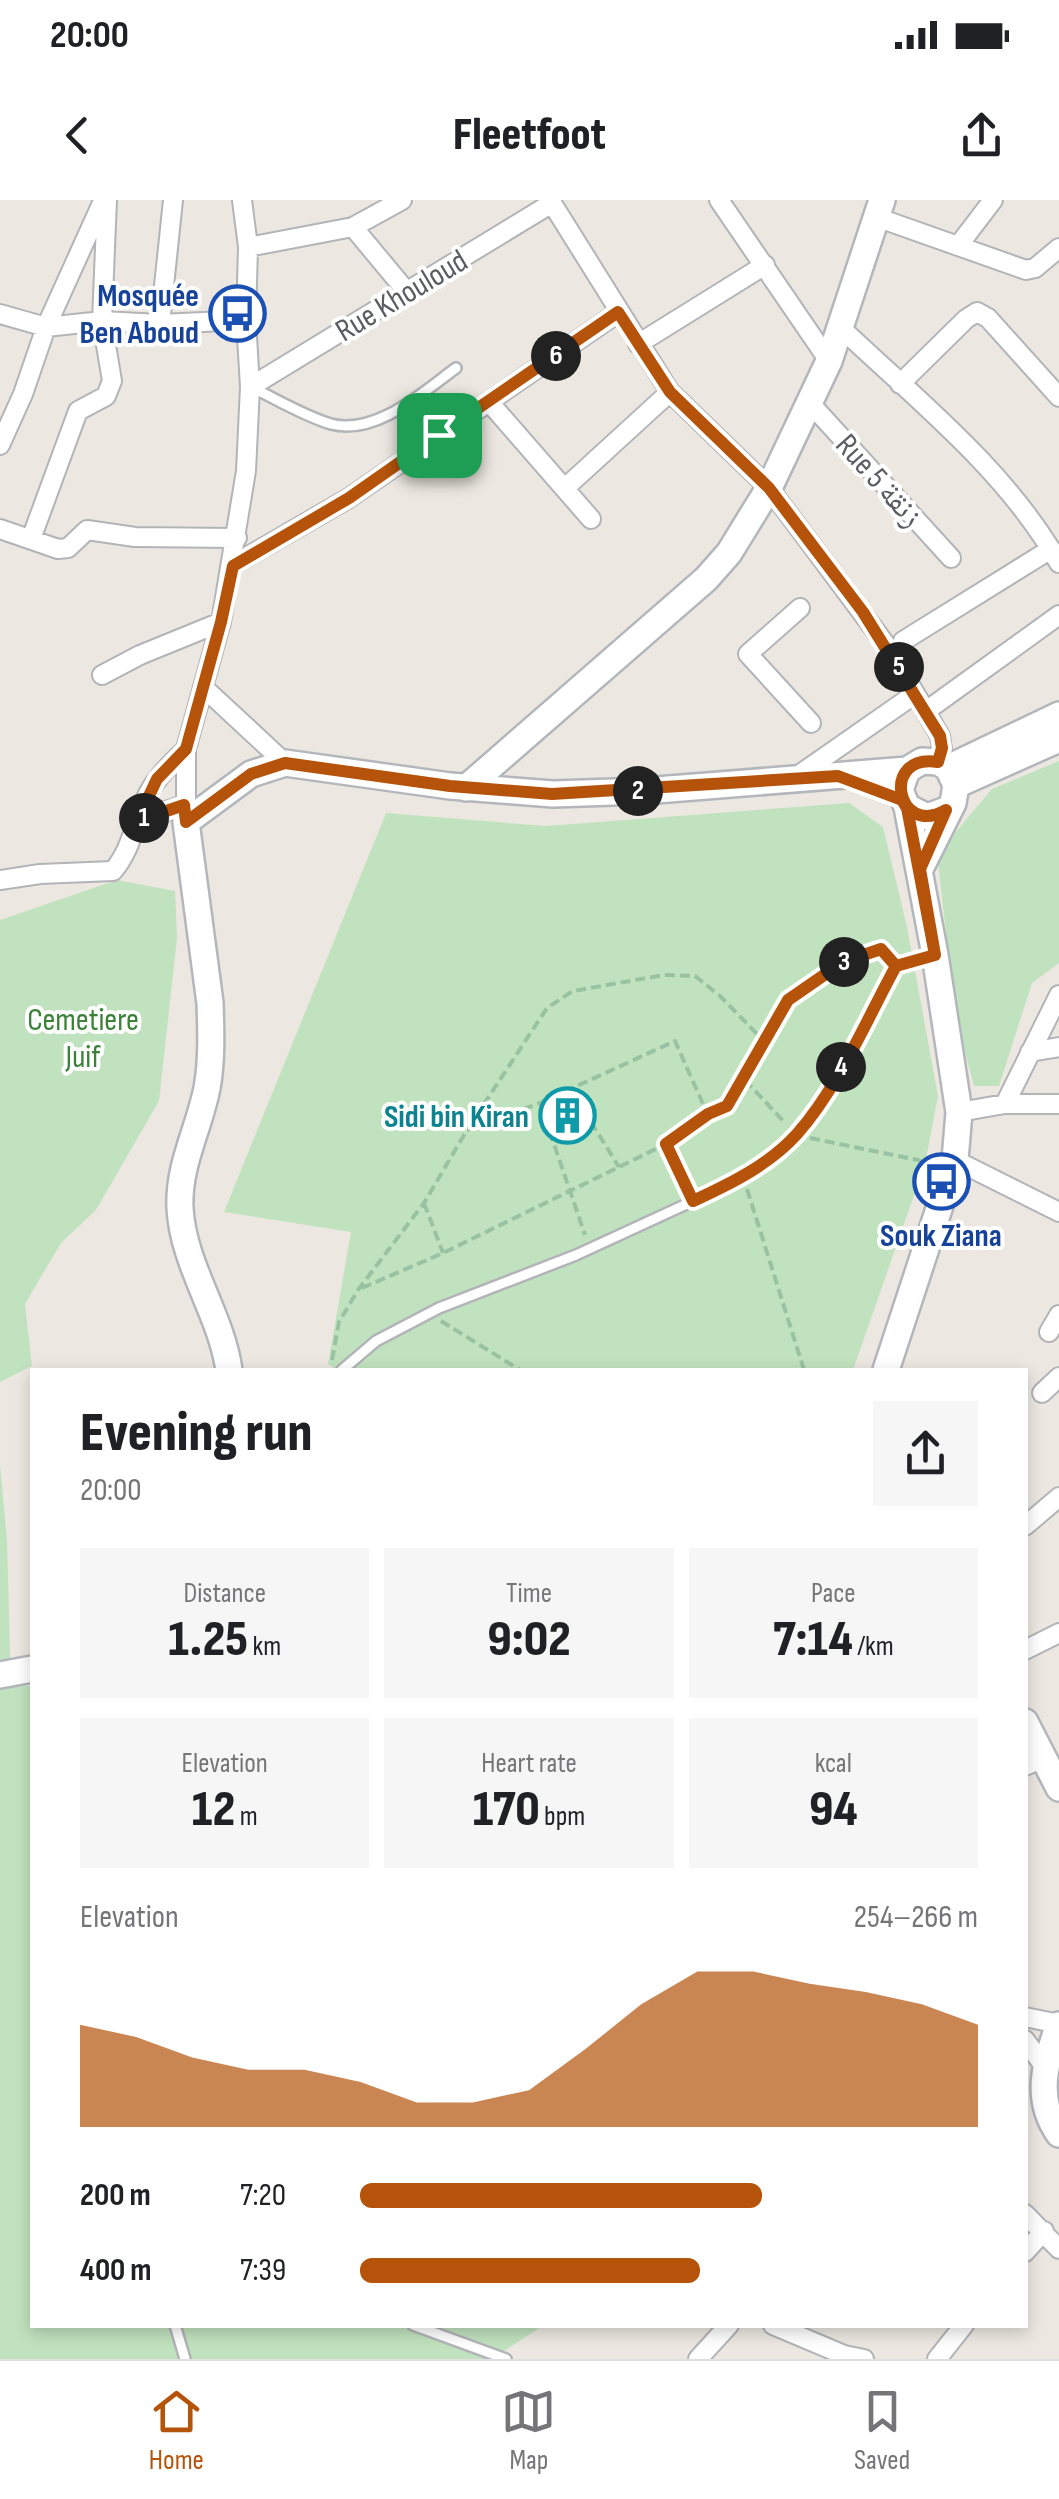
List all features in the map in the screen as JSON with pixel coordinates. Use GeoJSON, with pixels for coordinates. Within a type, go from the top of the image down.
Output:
{"type":"FeatureCollection","features":[{"type":"Feature","properties":{"kind":"street"},"geometry":{"type":"LineString","coordinates":[[31,540],[78,412],[106,396],[110,388],[102,321],[105,200]]}},
{"type":"Feature","properties":{"kind":"street"},"geometry":{"type":"LineString","coordinates":[[0,445],[46,327],[105,200]]}},
{"type":"Feature","properties":{"kind":"street"},"geometry":{"type":"LineString","coordinates":[[160,324],[173,200]]}},
{"type":"Feature","properties":{"kind":"street"},"geometry":{"type":"LineString","coordinates":[[229,1368],[180,1214],[181,1176],[208,1086],[211,1033],[185,814],[186,749],[221,622],[246,471],[250,387],[246,320],[248,246],[242,200]]}},
{"type":"Feature","properties":{"kind":"street"},"geometry":{"type":"LineString","coordinates":[[248,246],[354,227],[402,200]]}},
{"type":"Feature","properties":{"kind":"street"},"geometry":{"type":"LineString","coordinates":[[719,200],[829,361]]}},
{"type":"Feature","properties":{"kind":"street"},"geometry":{"type":"LineString","coordinates":[[958,246],[994,200]]}},
{"type":"Feature","properties":{"kind":"street"},"geometry":{"type":"LineString","coordinates":[[551,202],[670,392],[769,488],[863,612],[942,738],[956,795],[920,869]]}},
{"type":"Feature","properties":{"kind":"street","name":"Rue Khouloud"},"geometry":{"type":"LineString","coordinates":[[250,387],[551,202]]}},
{"type":"Feature","properties":{"kind":"street"},"geometry":{"type":"LineString","coordinates":[[466,788],[716,569],[769,488],[829,361],[877,206],[958,246],[1026,270],[1052,254]]}},
{"type":"Feature","properties":{"kind":"street"},"geometry":{"type":"LineString","coordinates":[[354,227],[407,292]]}},
{"type":"Feature","properties":{"kind":"street"},"geometry":{"type":"LineString","coordinates":[[638,344],[765,265]]}},
{"type":"Feature","properties":{"kind":"street"},"geometry":{"type":"LineString","coordinates":[[233,566],[349,498],[618,312]]}},
{"type":"Feature","properties":{"kind":"street"},"geometry":{"type":"LineString","coordinates":[[900,384],[966,318],[977,312],[988,318],[1059,397]]}},
{"type":"Feature","properties":{"kind":"street"},"geometry":{"type":"LineString","coordinates":[[0,314],[46,327],[102,321],[160,324],[246,320]]}},
{"type":"Feature","properties":{"kind":"street"},"geometry":{"type":"LineString","coordinates":[[840,326],[989,469],[1021,505],[1055,556],[903,641]]}},
{"type":"Feature","properties":{"kind":"street"},"geometry":{"type":"LineString","coordinates":[[565,488],[670,392]]}},
{"type":"Feature","properties":{"kind":"street"},"geometry":{"type":"LineString","coordinates":[[489,402],[592,520]]}},
{"type":"Feature","properties":{"kind":"street","name":"Rue 5 زنقة"},"geometry":{"type":"LineString","coordinates":[[809,402],[951,558]]}},
{"type":"Feature","properties":{"kind":"street"},"geometry":{"type":"LineString","coordinates":[[0,529],[58,550],[71,546],[87,530],[135,537],[237,538]]}},
{"type":"Feature","properties":{"kind":"street"},"geometry":{"type":"LineString","coordinates":[[800,608],[748,654],[811,722]]}},
{"type":"Feature","properties":{"kind":"street"},"geometry":{"type":"LineString","coordinates":[[926,711],[1059,615]]}},
{"type":"Feature","properties":{"kind":"street"},"geometry":{"type":"LineString","coordinates":[[102,676],[140,654],[221,622]]}},
{"type":"Feature","properties":{"kind":"street"},"geometry":{"type":"LineString","coordinates":[[203,687],[285,763]]}},
{"type":"Feature","properties":{"kind":"street"},"geometry":{"type":"LineString","coordinates":[[790,780],[915,694]]}},
{"type":"Feature","properties":{"kind":"street"},"geometry":{"type":"LineString","coordinates":[[948,772],[1059,715]]}},
{"type":"Feature","properties":{"kind":"street"},"geometry":{"type":"LineString","coordinates":[[137,821],[185,814],[251,774],[285,763],[466,788],[552,794],[907,770],[922,761],[948,772],[1059,739]]}},
{"type":"Feature","properties":{"kind":"street"},"geometry":{"type":"LineString","coordinates":[[0,880],[51,873],[109,872],[130,846],[157,779],[186,749]]}},
{"type":"Feature","properties":{"kind":"street"},"geometry":{"type":"LineString","coordinates":[[887,1368],[952,1168],[959,1112],[920,869],[905,804],[902,779],[907,770]]}},
{"type":"Feature","properties":{"kind":"street"},"geometry":{"type":"LineString","coordinates":[[838,776],[927,817],[946,810]]}},
{"type":"Feature","properties":{"kind":"street"},"geometry":{"type":"LineString","coordinates":[[1005,1104],[1059,995]]}},
{"type":"Feature","properties":{"kind":"street"},"geometry":{"type":"LineString","coordinates":[[1030,1052],[1059,1047]]}},
{"type":"Feature","properties":{"kind":"street"},"geometry":{"type":"LineString","coordinates":[[959,1112],[1005,1104],[1059,1104]]}},
{"type":"Feature","properties":{"kind":"street"},"geometry":{"type":"LineString","coordinates":[[952,1168],[1059,1212]]}},
{"type":"Feature","properties":{"kind":"street"},"geometry":{"type":"LineString","coordinates":[[1049,1332],[1059,1315]]}},
{"type":"Feature","properties":{"kind":"street"},"geometry":{"type":"LineString","coordinates":[[1042,1394],[1059,1378]]}},
{"type":"Feature","properties":{"kind":"street"},"geometry":{"type":"LineString","coordinates":[[1028,1523],[1059,1497]]}},
{"type":"Feature","properties":{"kind":"street"},"geometry":{"type":"LineString","coordinates":[[1028,1649],[1059,1634]]}},
{"type":"Feature","properties":{"kind":"street"},"geometry":{"type":"LineString","coordinates":[[0,1675],[30,1669]]}},
{"type":"Feature","properties":{"kind":"street"},"geometry":{"type":"LineString","coordinates":[[1028,1734],[1035,1761],[1059,1788]]}},
{"type":"Feature","properties":{"kind":"street"},"geometry":{"type":"LineString","coordinates":[[1028,2018],[1059,2024],[1044,2066],[1045,2102],[1059,2134]]}},
{"type":"Feature","properties":{"kind":"street"},"geometry":{"type":"LineString","coordinates":[[1028,2044],[1044,2066]]}},
{"type":"Feature","properties":{"kind":"street"},"geometry":{"type":"LineString","coordinates":[[1028,2217],[1059,2248]]}},
{"type":"Feature","properties":{"kind":"street"},"geometry":{"type":"LineString","coordinates":[[1028,2249],[1044,2232]]}},
{"type":"Feature","properties":{"kind":"street"},"geometry":{"type":"LineString","coordinates":[[698,2359],[726,2328]]}},
{"type":"Feature","properties":{"kind":"street"},"geometry":{"type":"LineString","coordinates":[[780,2328],[844,2355],[864,2359]]}},
{"type":"Feature","properties":{"kind":"street"},"geometry":{"type":"LineString","coordinates":[[936,2359],[959,2328]]}},
{"type":"Feature","properties":{"kind":"lane"},"geometry":{"type":"LineString","coordinates":[[250,387],[344,426],[377,419],[412,400],[456,368]]}},
{"type":"Feature","properties":{"kind":"lane"},"geometry":{"type":"LineString","coordinates":[[344,1368],[376,1341],[429,1314],[590,1249],[744,1177],[796,1135],[831,1085],[896,966],[935,955]]}},
{"type":"Feature","properties":{"kind":"lane"},"geometry":{"type":"LineString","coordinates":[[176,2328],[184,2359]]}},
{"type":"Feature","properties":{"kind":"lane"},"geometry":{"type":"LineString","coordinates":[[422,2328],[506,2359]]}},
{"type":"Feature","properties":{"kind":"path"},"geometry":{"type":"LineString","coordinates":[[358,1290],[666,1144],[708,1114],[727,1106],[788,1000],[843,962],[881,949],[896,966]]}},
{"type":"Feature","properties":{"kind":"path"},"geometry":{"type":"LineString","coordinates":[[330,1368],[338,1322],[424,1203],[546,1008],[573,991],[664,975],[695,976],[764,1041]]}},
{"type":"Feature","properties":{"kind":"path"},"geometry":{"type":"LineString","coordinates":[[467,1130],[540,1103],[675,1041],[708,1114]]}},
{"type":"Feature","properties":{"kind":"path"},"geometry":{"type":"LineString","coordinates":[[744,1079],[796,1135],[952,1168]]}},
{"type":"Feature","properties":{"kind":"path"},"geometry":{"type":"LineString","coordinates":[[540,1103],[590,1249]]}},
{"type":"Feature","properties":{"kind":"path"},"geometry":{"type":"LineString","coordinates":[[590,1122],[619,1167]]}},
{"type":"Feature","properties":{"kind":"path"},"geometry":{"type":"LineString","coordinates":[[666,1144],[693,1201]]}},
{"type":"Feature","properties":{"kind":"path"},"geometry":{"type":"LineString","coordinates":[[744,1177],[803,1368]]}},
{"type":"Feature","properties":{"kind":"path"},"geometry":{"type":"LineString","coordinates":[[424,1203],[443,1253]]}},
{"type":"Feature","properties":{"kind":"path"},"geometry":{"type":"LineString","coordinates":[[429,1314],[517,1368]]}},
{"type":"Feature","properties":{"kind":"green space"},"geometry":{"type":"Polygon","coordinates":[[[1059,761],[1059,963],[1032,983],[999,1086],[974,1086],[956,1019],[937,854],[992,789],[1059,761]]]}},
{"type":"Feature","properties":{"kind":"green space"},"geometry":{"type":"Polygon","coordinates":[[[849,803],[883,827],[907,927],[938,1096],[925,1164],[854,1368],[334,1368],[328,1364],[351,1232],[224,1212],[386,813],[546,826],[849,803]]]}},
{"type":"Feature","properties":{"kind":"green space","name":"Cemetiere Juif"},"geometry":{"type":"Polygon","coordinates":[[[117,880],[175,891],[177,938],[159,1101],[96,1210],[61,1243],[25,1304],[32,1366],[0,1382],[0,920],[117,880]]]}},
{"type":"Feature","properties":{"kind":"green space"},"geometry":{"type":"Polygon","coordinates":[[[0,1464],[7,1540],[11,1687],[30,1686],[30,2328],[539,2328],[499,2354],[506,2359],[0,2359],[0,1464]]]}},
{"type":"Feature","properties":{"kind":"place","name":"Mosquée Ben Aboud"},"geometry":{"type":"Point","coordinates":[238,313]}},
{"type":"Feature","properties":{"kind":"place","name":"Sidi bin Kiran"},"geometry":{"type":"Point","coordinates":[568,1116]}},
{"type":"Feature","properties":{"kind":"place","name":"Souk Ziana"},"geometry":{"type":"Point","coordinates":[941,1181]}},
{"type":"Feature","properties":{"kind":"route"},"geometry":{"type":"LineString","coordinates":[[439,435],[349,498],[233,566],[186,749],[157,779],[137,821],[184,805],[186,822],[251,774],[285,763],[450,786],[552,794],[838,776],[902,800],[920,869],[935,955],[896,966],[881,949],[843,962],[788,1000],[727,1106],[708,1114],[666,1144],[693,1201],[741,1180],[796,1135],[831,1085],[896,966],[935,955],[920,869],[946,810],[927,817],[916,814],[907,808],[900,790],[907,770],[922,761],[938,762],[942,738],[863,612],[769,488],[670,392],[618,312],[439,435]]}}]}
